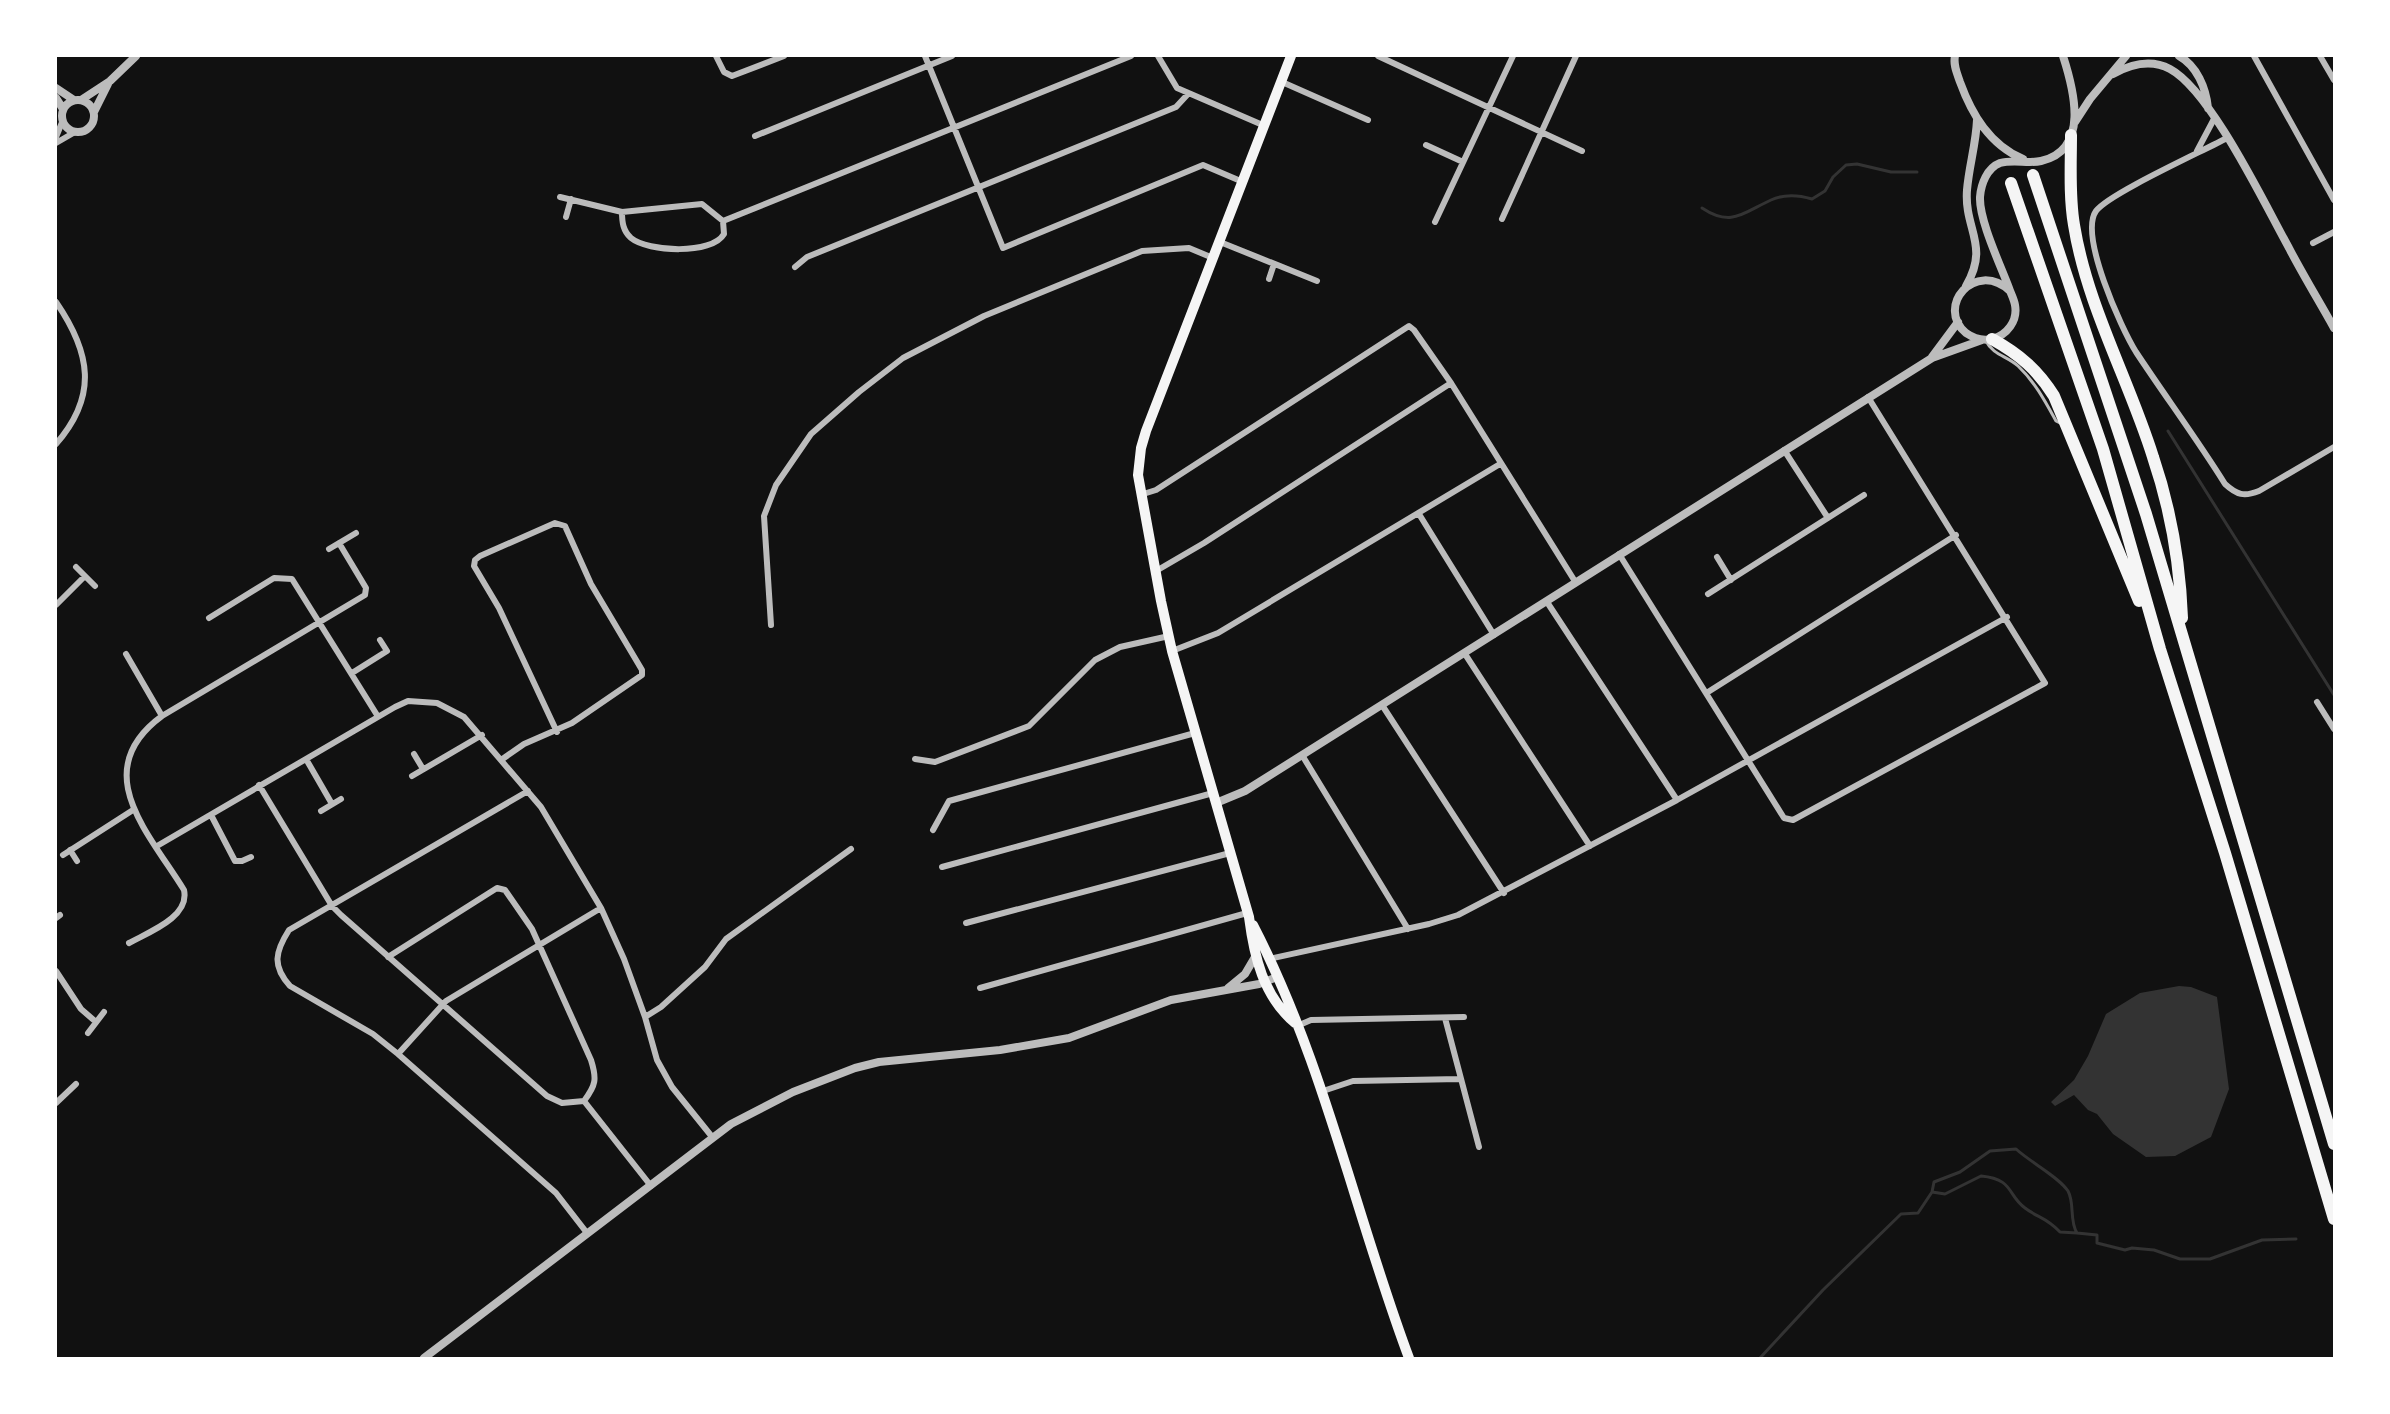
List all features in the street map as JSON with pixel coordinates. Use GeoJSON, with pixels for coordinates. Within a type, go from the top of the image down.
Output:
{"type":"FeatureCollection","features":[{"type":"Feature","properties":{"kind":"highway"},"geometry":{"type":"LineString","coordinates":[[2073,128],[2072,205],[2076,238],[2091,288],[2154,458],[2178,573],[2182,636]]}},
{"type":"Feature","properties":{"kind":"highway"},"geometry":{"type":"LineString","coordinates":[[2033,175],[2146,514],[2334,1144]]}},
{"type":"Feature","properties":{"kind":"highway"},"geometry":{"type":"LineString","coordinates":[[2011,183],[2103,449],[2160,649],[2225,853],[2334,1220]]}},
{"type":"Feature","properties":{"kind":"highway"},"geometry":{"type":"LineString","coordinates":[[1986,340],[2017,354],[2037,371],[2054,396],[2160,649]]}},
{"type":"Feature","properties":{"kind":"main road"},"geometry":{"type":"LineString","coordinates":[[1291,56],[1141,448],[1140,495],[1172,651],[1248,915],[1255,957],[1282,1011],[1296,1025]]}},
{"type":"Feature","properties":{"kind":"main road"},"geometry":{"type":"LineString","coordinates":[[1248,915],[1291,1005],[1296,1025],[1323,1091],[1366,1239],[1409,1359]]}},
{"type":"Feature","properties":{"kind":"street"},"geometry":{"type":"LineString","coordinates":[[63,109],[110,81],[136,56]]}},
{"type":"Feature","properties":{"kind":"street"},"geometry":{"type":"LineString","coordinates":[[716,56],[724,72],[732,76],[784,56]]}},
{"type":"Feature","properties":{"kind":"street"},"geometry":{"type":"LineString","coordinates":[[925,56],[1003,248],[1203,165],[1243,182]]}},
{"type":"Feature","properties":{"kind":"street"},"geometry":{"type":"LineString","coordinates":[[755,136],[952,56]]}},
{"type":"Feature","properties":{"kind":"street"},"geometry":{"type":"LineString","coordinates":[[723,221],[1131,56]]}},
{"type":"Feature","properties":{"kind":"street"},"geometry":{"type":"LineString","coordinates":[[1158,56],[1177,88],[1265,126]]}},
{"type":"Feature","properties":{"kind":"street"},"geometry":{"type":"LineString","coordinates":[[1378,56],[1582,151]]}},
{"type":"Feature","properties":{"kind":"street"},"geometry":{"type":"LineString","coordinates":[[1435,222],[1513,56]]}},
{"type":"Feature","properties":{"kind":"street"},"geometry":{"type":"LineString","coordinates":[[1502,219],[1576,56]]}},
{"type":"Feature","properties":{"kind":"street"},"geometry":{"type":"LineString","coordinates":[[2063,56],[2071,80],[2073,128]]}},
{"type":"Feature","properties":{"kind":"street"},"geometry":{"type":"LineString","coordinates":[[942,867],[1245,791],[1932,358],[2002,335],[2014,321],[2016,306],[1981,213],[1980,196],[1983,181],[1994,166],[2008,162],[2029,162],[2050,158],[2062,152],[2090,99],[2126,56]]}},
{"type":"Feature","properties":{"kind":"street"},"geometry":{"type":"LineString","coordinates":[[2179,56],[2192,67],[2206,90],[2208,108]]}},
{"type":"Feature","properties":{"kind":"street"},"geometry":{"type":"LineString","coordinates":[[2254,56],[2334,200]]}},
{"type":"Feature","properties":{"kind":"street"},"geometry":{"type":"LineString","coordinates":[[2320,56],[2334,80]]}},
{"type":"Feature","properties":{"kind":"street"},"geometry":{"type":"LineString","coordinates":[[1953,58],[1977,120],[1999,145],[2012,155],[2029,162]]}},
{"type":"Feature","properties":{"kind":"street"},"geometry":{"type":"LineString","coordinates":[[2113,74],[2129,65],[2146,63],[2168,68],[2182,77],[2215,117],[2334,328]]}},
{"type":"Feature","properties":{"kind":"street"},"geometry":{"type":"LineString","coordinates":[[56,143],[75,132],[89,128],[93,122],[94,112],[110,81]]}},
{"type":"Feature","properties":{"kind":"street"},"geometry":{"type":"LineString","coordinates":[[1282,82],[1368,120]]}},
{"type":"Feature","properties":{"kind":"street"},"geometry":{"type":"LineString","coordinates":[[56,88],[88,103],[94,112]]}},
{"type":"Feature","properties":{"kind":"street"},"geometry":{"type":"LineString","coordinates":[[795,267],[807,257],[1176,107],[1188,94]]}},
{"type":"Feature","properties":{"kind":"street"},"geometry":{"type":"LineString","coordinates":[[56,98],[63,109],[63,120],[56,137]]}},
{"type":"Feature","properties":{"kind":"street"},"geometry":{"type":"LineString","coordinates":[[2196,151],[2215,117]]}},
{"type":"Feature","properties":{"kind":"street"},"geometry":{"type":"LineString","coordinates":[[63,120],[69,129],[75,132]]}},
{"type":"Feature","properties":{"kind":"street"},"geometry":{"type":"LineString","coordinates":[[1977,120],[1967,191],[1978,260],[1956,303],[1958,322],[1967,334],[1986,340]]}},
{"type":"Feature","properties":{"kind":"street"},"geometry":{"type":"LineString","coordinates":[[2227,138],[2196,151],[2098,207],[2092,219],[2094,246],[2102,272],[2137,352],[2225,484],[2240,495],[2246,496],[2259,491],[2334,447]]}},
{"type":"Feature","properties":{"kind":"street"},"geometry":{"type":"LineString","coordinates":[[1426,145],[1463,162]]}},
{"type":"Feature","properties":{"kind":"street"},"geometry":{"type":"LineString","coordinates":[[560,196],[622,212],[702,204],[723,221],[724,234],[715,244],[701,248],[646,244],[633,240],[624,229],[622,212]]}},
{"type":"Feature","properties":{"kind":"street"},"geometry":{"type":"LineString","coordinates":[[566,217],[571,199]]}},
{"type":"Feature","properties":{"kind":"street"},"geometry":{"type":"LineString","coordinates":[[2313,243],[2334,232]]}},
{"type":"Feature","properties":{"kind":"street"},"geometry":{"type":"LineString","coordinates":[[1220,242],[1317,281]]}},
{"type":"Feature","properties":{"kind":"street"},"geometry":{"type":"LineString","coordinates":[[771,625],[764,516],[776,484],[811,434],[859,392],[903,358],[984,316],[1142,251],[1189,248],[1213,258]]}},
{"type":"Feature","properties":{"kind":"street"},"geometry":{"type":"LineString","coordinates":[[1269,279],[1274,264]]}},
{"type":"Feature","properties":{"kind":"street"},"geometry":{"type":"LineString","coordinates":[[1965,288],[1978,281],[1990,280],[2010,291]]}},
{"type":"Feature","properties":{"kind":"street"},"geometry":{"type":"LineString","coordinates":[[56,302],[72,328],[82,352],[85,388],[76,418],[56,444]]}},
{"type":"Feature","properties":{"kind":"street"},"geometry":{"type":"LineString","coordinates":[[1932,358],[1958,322]]}},
{"type":"Feature","properties":{"kind":"street"},"geometry":{"type":"LineString","coordinates":[[1140,495],[1156,490],[1404,327],[1409,326],[1451,383],[1576,583]]}},
{"type":"Feature","properties":{"kind":"street"},"geometry":{"type":"LineString","coordinates":[[1156,572],[1451,383]]}},
{"type":"Feature","properties":{"kind":"street"},"geometry":{"type":"LineString","coordinates":[[1619,554],[1708,692],[1784,818],[1793,820],[2045,683],[2007,617],[1869,397]]}},
{"type":"Feature","properties":{"kind":"street"},"geometry":{"type":"LineString","coordinates":[[1784,450],[1828,518]]}},
{"type":"Feature","properties":{"kind":"street"},"geometry":{"type":"LineString","coordinates":[[1172,651],[1218,633],[1500,464]]}},
{"type":"Feature","properties":{"kind":"street"},"geometry":{"type":"LineString","coordinates":[[1708,594],[1864,495]]}},
{"type":"Feature","properties":{"kind":"street"},"geometry":{"type":"LineString","coordinates":[[1419,514],[1494,635]]}},
{"type":"Feature","properties":{"kind":"street"},"geometry":{"type":"LineString","coordinates":[[501,760],[524,744],[557,732],[638,678],[642,670],[591,584],[561,523],[555,523],[480,556],[475,560],[474,566],[499,608],[557,732]]}},
{"type":"Feature","properties":{"kind":"street"},"geometry":{"type":"LineString","coordinates":[[329,549],[356,533]]}},
{"type":"Feature","properties":{"kind":"street"},"geometry":{"type":"LineString","coordinates":[[1708,692],[1956,535]]}},
{"type":"Feature","properties":{"kind":"street"},"geometry":{"type":"LineString","coordinates":[[129,943],[178,913],[186,897],[184,890],[133,810],[126,772],[128,755],[136,740],[162,716],[320,623],[367,592],[339,543]]}},
{"type":"Feature","properties":{"kind":"street"},"geometry":{"type":"LineString","coordinates":[[1717,557],[1731,580]]}},
{"type":"Feature","properties":{"kind":"street"},"geometry":{"type":"LineString","coordinates":[[76,567],[95,586]]}},
{"type":"Feature","properties":{"kind":"street"},"geometry":{"type":"LineString","coordinates":[[56,605],[85,576]]}},
{"type":"Feature","properties":{"kind":"street"},"geometry":{"type":"LineString","coordinates":[[209,618],[274,578],[292,579],[377,715]]}},
{"type":"Feature","properties":{"kind":"street"},"geometry":{"type":"LineString","coordinates":[[1546,602],[1677,800]]}},
{"type":"Feature","properties":{"kind":"street"},"geometry":{"type":"LineString","coordinates":[[1269,959],[1408,929],[1458,915],[1504,893],[1677,800],[2007,617]]}},
{"type":"Feature","properties":{"kind":"street"},"geometry":{"type":"LineString","coordinates":[[915,759],[935,762],[1029,726],[1095,660],[1120,647],[1169,636]]}},
{"type":"Feature","properties":{"kind":"street"},"geometry":{"type":"LineString","coordinates":[[352,673],[387,651],[380,640]]}},
{"type":"Feature","properties":{"kind":"street"},"geometry":{"type":"LineString","coordinates":[[126,654],[162,716]]}},
{"type":"Feature","properties":{"kind":"street"},"geometry":{"type":"LineString","coordinates":[[1465,654],[1590,846]]}},
{"type":"Feature","properties":{"kind":"street"},"geometry":{"type":"LineString","coordinates":[[157,846],[377,715],[408,701],[422,701],[448,707],[464,717],[482,735],[541,807],[601,908],[624,959],[645,1017],[657,1060],[672,1087],[713,1138]]}},
{"type":"Feature","properties":{"kind":"street"},"geometry":{"type":"LineString","coordinates":[[2317,702],[2334,729]]}},
{"type":"Feature","properties":{"kind":"street"},"geometry":{"type":"LineString","coordinates":[[1382,705],[1504,893]]}},
{"type":"Feature","properties":{"kind":"street"},"geometry":{"type":"LineString","coordinates":[[933,830],[949,801],[1196,733]]}},
{"type":"Feature","properties":{"kind":"street"},"geometry":{"type":"LineString","coordinates":[[412,776],[482,735]]}},
{"type":"Feature","properties":{"kind":"street"},"geometry":{"type":"LineString","coordinates":[[414,754],[423,770]]}},
{"type":"Feature","properties":{"kind":"street"},"geometry":{"type":"LineString","coordinates":[[1302,755],[1408,929]]}},
{"type":"Feature","properties":{"kind":"street"},"geometry":{"type":"LineString","coordinates":[[306,759],[332,804]]}},
{"type":"Feature","properties":{"kind":"street"},"geometry":{"type":"LineString","coordinates":[[259,785],[332,906],[388,957],[547,1096],[562,1103],[584,1101],[594,1087],[597,1078],[539,944],[510,894],[497,888],[388,957]]}},
{"type":"Feature","properties":{"kind":"street"},"geometry":{"type":"LineString","coordinates":[[528,791],[289,930],[281,942],[277,957],[280,975],[290,986],[373,1034],[398,1054],[556,1193],[587,1233]]}},
{"type":"Feature","properties":{"kind":"street"},"geometry":{"type":"LineString","coordinates":[[321,811],[341,799]]}},
{"type":"Feature","properties":{"kind":"street"},"geometry":{"type":"LineString","coordinates":[[63,855],[133,810]]}},
{"type":"Feature","properties":{"kind":"street"},"geometry":{"type":"LineString","coordinates":[[211,814],[235,861],[242,861],[251,856]]}},
{"type":"Feature","properties":{"kind":"street"},"geometry":{"type":"LineString","coordinates":[[645,1017],[661,1007],[705,967],[726,939],[851,849]]}},
{"type":"Feature","properties":{"kind":"street"},"geometry":{"type":"LineString","coordinates":[[70,850],[77,861]]}},
{"type":"Feature","properties":{"kind":"street"},"geometry":{"type":"LineString","coordinates":[[966,923],[1230,853]]}},
{"type":"Feature","properties":{"kind":"street"},"geometry":{"type":"LineString","coordinates":[[398,1054],[442,1004],[601,908]]}},
{"type":"Feature","properties":{"kind":"street"},"geometry":{"type":"LineString","coordinates":[[980,988],[1248,915]]}},
{"type":"Feature","properties":{"kind":"street"},"geometry":{"type":"LineString","coordinates":[[1227,988],[1245,974],[1255,957]]}},
{"type":"Feature","properties":{"kind":"street"},"geometry":{"type":"LineString","coordinates":[[56,971],[81,1009],[96,1022]]}},
{"type":"Feature","properties":{"kind":"street"},"geometry":{"type":"LineString","coordinates":[[424,1359],[747,1113],[855,1068],[879,1062],[1000,1050],[1069,1038],[1153,1005],[1227,988],[1266,982],[1277,977]]}},
{"type":"Feature","properties":{"kind":"street"},"geometry":{"type":"LineString","coordinates":[[88,1033],[104,1012]]}},
{"type":"Feature","properties":{"kind":"street"},"geometry":{"type":"LineString","coordinates":[[1296,1025],[1311,1020],[1464,1017]]}},
{"type":"Feature","properties":{"kind":"street"},"geometry":{"type":"LineString","coordinates":[[1445,1018],[1479,1148]]}},
{"type":"Feature","properties":{"kind":"street"},"geometry":{"type":"LineString","coordinates":[[1323,1091],[1353,1082],[1460,1079]]}},
{"type":"Feature","properties":{"kind":"street"},"geometry":{"type":"LineString","coordinates":[[56,1103],[76,1084]]}},
{"type":"Feature","properties":{"kind":"street"},"geometry":{"type":"LineString","coordinates":[[584,1101],[651,1186]]}},
{"type":"Feature","properties":{"kind":"shaded area"},"geometry":{"type":"Polygon","coordinates":[[[2179,986],[2191,987],[2217,997],[2229,1089],[2211,1137],[2175,1156],[2146,1157],[2113,1134],[2097,1114],[2088,1110],[2074,1095],[2055,1106],[2051,1102],[2074,1080],[2088,1056],[2106,1014],[2140,993],[2179,986]]]}},
{"type":"Feature","properties":{"kind":"waterway"},"geometry":{"type":"LineString","coordinates":[[1702,208],[1712,214],[1730,217],[1738,216],[1781,197],[1797,196],[1812,199],[1825,191],[1833,177],[1846,165],[1857,164],[1891,172],[1917,172]]}},
{"type":"Feature","properties":{"kind":"waterway"},"geometry":{"type":"LineString","coordinates":[[2168,431],[2334,695]]}},
{"type":"Feature","properties":{"kind":"waterway"},"geometry":{"type":"LineString","coordinates":[[1760,1358],[1823,1290],[1901,1214],[1918,1213],[1932,1192],[1934,1182],[1960,1172],[1990,1151],[2016,1149],[2058,1180],[2070,1196],[2073,1223],[2077,1233],[2097,1235],[2097,1243],[2125,1250],[2132,1248],[2154,1250],[2180,1259],[2210,1259],[2262,1240],[2296,1239]]}},
{"type":"Feature","properties":{"kind":"waterway"},"geometry":{"type":"LineString","coordinates":[[1932,1192],[1945,1194],[1981,1176],[1992,1178],[2005,1184],[2019,1203],[2060,1232],[2077,1233]]}}]}
